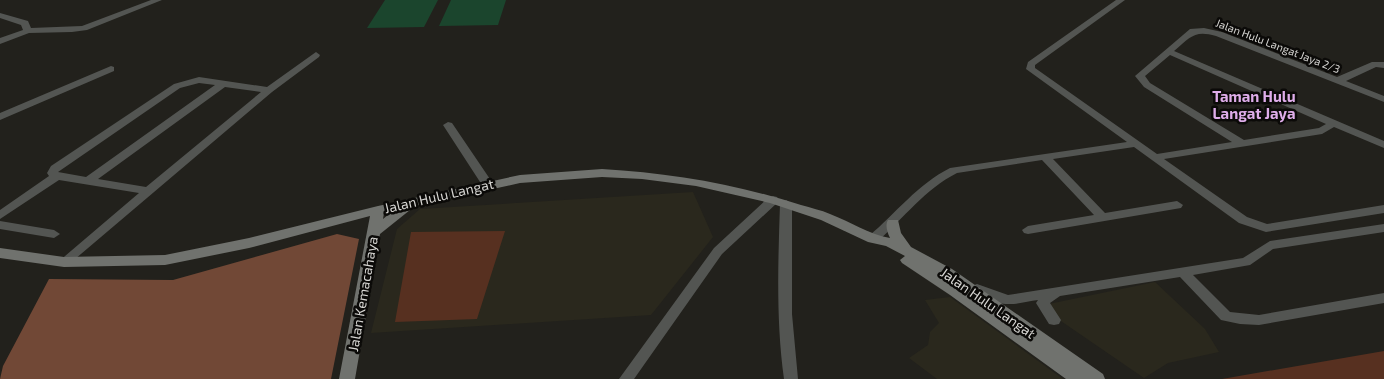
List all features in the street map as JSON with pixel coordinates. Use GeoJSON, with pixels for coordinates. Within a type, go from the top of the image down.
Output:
{"type":"FeatureCollection","features":[{"type":"Feature","properties":{"kind":"main road","name":"Jalan Hulu Langat"},"geometry":{"type":"LineString","coordinates":[[2,256],[64,262],[137,262],[194,256],[378,210],[488,185],[557,175],[615,173],[696,182],[780,202],[826,217],[873,239],[956,291],[1078,379]]}},
{"type":"Feature","properties":{"kind":"main road"},"geometry":{"type":"LineString","coordinates":[[374,232],[392,216],[415,202]]}},
{"type":"Feature","properties":{"kind":"main road","name":"Jalan Kemacahaya"},"geometry":{"type":"LineString","coordinates":[[347,379],[378,210]]}},
{"type":"Feature","properties":{"kind":"main road"},"geometry":{"type":"LineString","coordinates":[[893,223],[894,233],[906,250]]}},
{"type":"Feature","properties":{"kind":"main road","name":"Jalan Hulu Langat"},"geometry":{"type":"LineString","coordinates":[[873,239],[890,242],[947,273],[1097,379]]}},
{"type":"Feature","properties":{"kind":"street"},"geometry":{"type":"LineString","coordinates":[[0,41],[28,31],[84,28],[158,0]]}},
{"type":"Feature","properties":{"kind":"street"},"geometry":{"type":"LineString","coordinates":[[1121,0],[1031,64],[1031,69],[1243,220],[1266,228],[1384,209]]}},
{"type":"Feature","properties":{"kind":"street"},"geometry":{"type":"LineString","coordinates":[[0,15],[25,23],[28,31]]}},
{"type":"Feature","properties":{"kind":"street","name":"Jalan Hulu Langat Jaya 2/3"},"geometry":{"type":"LineString","coordinates":[[1243,144],[1147,85],[1140,76],[1193,31],[1204,30],[1384,99]]}},
{"type":"Feature","properties":{"kind":"street"},"geometry":{"type":"LineString","coordinates":[[1169,52],[1384,145]]}},
{"type":"Feature","properties":{"kind":"street"},"geometry":{"type":"LineString","coordinates":[[64,262],[269,90],[316,55]]}},
{"type":"Feature","properties":{"kind":"street"},"geometry":{"type":"LineString","coordinates":[[1337,81],[1375,64],[1384,65]]}},
{"type":"Feature","properties":{"kind":"street"},"geometry":{"type":"LineString","coordinates":[[0,117],[111,69]]}},
{"type":"Feature","properties":{"kind":"street"},"geometry":{"type":"LineString","coordinates":[[148,191],[57,176],[52,173],[55,168],[177,86],[199,80],[269,90]]}},
{"type":"Feature","properties":{"kind":"street"},"geometry":{"type":"LineString","coordinates":[[88,181],[223,84]]}},
{"type":"Feature","properties":{"kind":"street"},"geometry":{"type":"LineString","coordinates":[[1155,157],[1322,131],[1334,123]]}},
{"type":"Feature","properties":{"kind":"street"},"geometry":{"type":"LineString","coordinates":[[448,125],[488,185]]}},
{"type":"Feature","properties":{"kind":"street"},"geometry":{"type":"LineString","coordinates":[[873,239],[893,223],[914,200],[941,176],[954,170],[1135,144]]}},
{"type":"Feature","properties":{"kind":"street"},"geometry":{"type":"LineString","coordinates":[[1045,157],[1103,218]]}},
{"type":"Feature","properties":{"kind":"street"},"geometry":{"type":"LineString","coordinates":[[0,215],[57,176]]}},
{"type":"Feature","properties":{"kind":"street"},"geometry":{"type":"LineString","coordinates":[[626,379],[718,251],[780,202]]}},
{"type":"Feature","properties":{"kind":"street"},"geometry":{"type":"LineString","coordinates":[[780,202],[785,278],[787,355],[791,379]]}},
{"type":"Feature","properties":{"kind":"street"},"geometry":{"type":"LineString","coordinates":[[1028,230],[1177,205]]}},
{"type":"Feature","properties":{"kind":"street"},"geometry":{"type":"LineString","coordinates":[[0,224],[54,234]]}},
{"type":"Feature","properties":{"kind":"street"},"geometry":{"type":"LineString","coordinates":[[947,273],[989,295],[1008,300],[1246,262],[1270,245],[1384,228]]}},
{"type":"Feature","properties":{"kind":"street"},"geometry":{"type":"LineString","coordinates":[[1183,272],[1226,316],[1240,320],[1259,320],[1384,298]]}},
{"type":"Feature","properties":{"kind":"street"},"geometry":{"type":"LineString","coordinates":[[1054,320],[1043,302],[1046,298],[1063,292]]}},
{"type":"Feature","properties":{"kind":"shaded area"},"geometry":{"type":"Polygon","coordinates":[[[385,0],[438,0],[424,27],[367,28],[385,0]]]}},
{"type":"Feature","properties":{"kind":"shaded area"},"geometry":{"type":"Polygon","coordinates":[[[451,0],[506,0],[498,25],[439,26],[451,0]]]}},
{"type":"Feature","properties":{"kind":"shaded area"},"geometry":{"type":"Polygon","coordinates":[[[693,192],[713,237],[651,315],[371,333],[397,229],[420,209],[693,192]]]}},
{"type":"Feature","properties":{"kind":"shaded area"},"geometry":{"type":"Polygon","coordinates":[[[505,231],[477,319],[395,322],[411,232],[505,231]]]}},
{"type":"Feature","properties":{"kind":"shaded area"},"geometry":{"type":"Polygon","coordinates":[[[337,234],[359,239],[331,379],[0,379],[3,366],[49,279],[173,280],[337,234]]]}},
{"type":"Feature","properties":{"kind":"shaded area"},"geometry":{"type":"Polygon","coordinates":[[[1155,282],[1205,329],[1219,352],[1168,363],[1144,378],[1039,306],[1155,282]]]}},
{"type":"Feature","properties":{"kind":"shaded area"},"geometry":{"type":"Polygon","coordinates":[[[950,297],[1063,379],[937,379],[909,358],[928,345],[930,332],[939,323],[925,300],[950,297]]]}},
{"type":"Feature","properties":{"kind":"shaded area"},"geometry":{"type":"Polygon","coordinates":[[[1384,351],[1384,379],[1222,379],[1384,351]]]}},
{"type":"Feature","properties":{"kind":"district","name":"Taman Hulu Langat Jaya"},"geometry":{"type":"Point","coordinates":[1254,106]}}]}
